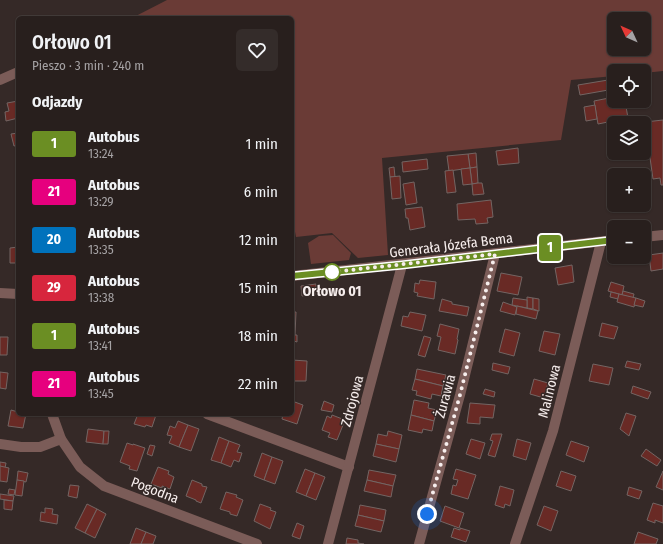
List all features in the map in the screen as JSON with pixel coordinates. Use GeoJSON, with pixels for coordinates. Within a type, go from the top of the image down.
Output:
{"type":"FeatureCollection","features":[{"type":"Feature","properties":{"kind":"street"},"geometry":{"type":"LineString","coordinates":[[0,80],[16,73]]}},
{"type":"Feature","properties":{"kind":"street"},"geometry":{"type":"LineString","coordinates":[[651,236],[663,235]]}},
{"type":"Feature","properties":{"kind":"street","name":"Generała Józefa Bema"},"geometry":{"type":"LineString","coordinates":[[294,276],[607,241]]}},
{"type":"Feature","properties":{"kind":"street","name":"Malinowa"},"geometry":{"type":"LineString","coordinates":[[515,544],[553,431],[601,242]]}},
{"type":"Feature","properties":{"kind":"street","name":"Żurawia"},"geometry":{"type":"LineString","coordinates":[[419,544],[460,395],[495,254]]}},
{"type":"Feature","properties":{"kind":"street","name":"Zdrojowa"},"geometry":{"type":"LineString","coordinates":[[328,544],[402,265]]}},
{"type":"Feature","properties":{"kind":"street"},"geometry":{"type":"LineString","coordinates":[[0,293],[16,294]]}},
{"type":"Feature","properties":{"kind":"street","name":"Pogodna"},"geometry":{"type":"LineString","coordinates":[[53,416],[61,439],[80,466],[104,486],[257,544]]}},
{"type":"Feature","properties":{"kind":"street"},"geometry":{"type":"LineString","coordinates":[[212,416],[349,467]]}},
{"type":"Feature","properties":{"kind":"street"},"geometry":{"type":"LineString","coordinates":[[0,444],[40,448],[61,439]]}},
{"type":"Feature","properties":{"kind":"shaded area"},"geometry":{"type":"Polygon","coordinates":[[[167,0],[663,0],[663,71],[651,72],[651,64],[607,64],[607,77],[571,80],[561,140],[382,158],[388,255],[358,258],[332,233],[296,237],[294,226],[294,16],[136,16],[167,0]]]}},
{"type":"Feature","properties":{"kind":"shaded area"},"geometry":{"type":"Polygon","coordinates":[[[333,235],[351,253],[349,260],[311,264],[308,243],[319,236],[333,235]]]}},
{"type":"Feature","properties":{"kind":"building"},"geometry":{"type":"Polygon","coordinates":[[[607,80],[607,90],[580,95],[578,85],[607,80]]]}},
{"type":"Feature","properties":{"kind":"building"},"geometry":{"type":"Polygon","coordinates":[[[607,98],[607,108],[626,108],[628,116],[607,116],[607,122],[598,124],[594,101],[607,98]]]}},
{"type":"Feature","properties":{"kind":"building"},"geometry":{"type":"Polygon","coordinates":[[[16,101],[16,118],[6,121],[5,112],[9,111],[7,103],[16,101]]]}},
{"type":"Feature","properties":{"kind":"building"},"geometry":{"type":"Polygon","coordinates":[[[595,105],[597,119],[586,121],[584,107],[595,105]]]}},
{"type":"Feature","properties":{"kind":"building"},"geometry":{"type":"Polygon","coordinates":[[[663,120],[663,185],[661,185],[660,178],[653,179],[650,160],[651,121],[663,120]]]}},
{"type":"Feature","properties":{"kind":"building"},"geometry":{"type":"Polygon","coordinates":[[[16,133],[16,146],[14,146],[11,134],[16,133]]]}},
{"type":"Feature","properties":{"kind":"building"},"geometry":{"type":"Polygon","coordinates":[[[518,148],[519,163],[498,165],[496,151],[518,148]]]}},
{"type":"Feature","properties":{"kind":"building"},"geometry":{"type":"Polygon","coordinates":[[[476,153],[477,167],[470,168],[468,154],[476,153]]]}},
{"type":"Feature","properties":{"kind":"building"},"geometry":{"type":"Polygon","coordinates":[[[468,154],[470,168],[449,171],[447,156],[468,154]]]}},
{"type":"Feature","properties":{"kind":"building"},"geometry":{"type":"Polygon","coordinates":[[[427,159],[428,169],[403,172],[402,162],[427,159]]]}},
{"type":"Feature","properties":{"kind":"building"},"geometry":{"type":"Polygon","coordinates":[[[394,167],[395,177],[390,177],[389,168],[394,167]]]}},
{"type":"Feature","properties":{"kind":"building"},"geometry":{"type":"Polygon","coordinates":[[[477,167],[478,183],[472,184],[470,168],[477,167]]]}},
{"type":"Feature","properties":{"kind":"building"},"geometry":{"type":"Polygon","coordinates":[[[470,168],[472,184],[463,185],[461,169],[470,168]]]}},
{"type":"Feature","properties":{"kind":"building"},"geometry":{"type":"Polygon","coordinates":[[[453,170],[456,192],[447,193],[445,171],[453,170]]]}},
{"type":"Feature","properties":{"kind":"building"},"geometry":{"type":"Polygon","coordinates":[[[400,176],[401,198],[392,199],[390,177],[400,176]]]}},
{"type":"Feature","properties":{"kind":"building"},"geometry":{"type":"Polygon","coordinates":[[[414,182],[417,203],[406,205],[403,184],[414,182]]]}},
{"type":"Feature","properties":{"kind":"building"},"geometry":{"type":"Polygon","coordinates":[[[482,183],[484,194],[473,195],[472,184],[482,183]]]}},
{"type":"Feature","properties":{"kind":"building"},"geometry":{"type":"Polygon","coordinates":[[[491,200],[493,217],[487,218],[488,223],[476,224],[475,219],[458,220],[457,204],[491,200]]]}},
{"type":"Feature","properties":{"kind":"building"},"geometry":{"type":"Polygon","coordinates":[[[422,207],[425,227],[410,230],[405,209],[422,207]]]}},
{"type":"Feature","properties":{"kind":"building"},"geometry":{"type":"Polygon","coordinates":[[[16,247],[16,263],[10,263],[10,248],[16,247]]]}},
{"type":"Feature","properties":{"kind":"building"},"geometry":{"type":"Polygon","coordinates":[[[663,253],[663,269],[651,271],[651,255],[663,253]]]}},
{"type":"Feature","properties":{"kind":"building"},"geometry":{"type":"Polygon","coordinates":[[[572,265],[574,282],[558,285],[555,268],[572,265]]]}},
{"type":"Feature","properties":{"kind":"building"},"geometry":{"type":"Polygon","coordinates":[[[501,273],[522,277],[518,295],[497,291],[501,273]]]}},
{"type":"Feature","properties":{"kind":"building"},"geometry":{"type":"Polygon","coordinates":[[[420,280],[436,282],[434,299],[417,296],[418,293],[414,292],[415,283],[419,284],[420,280]]]}},
{"type":"Feature","properties":{"kind":"building"},"geometry":{"type":"Polygon","coordinates":[[[611,282],[624,286],[622,295],[608,291],[611,282]]]}},
{"type":"Feature","properties":{"kind":"building"},"geometry":{"type":"Polygon","coordinates":[[[316,284],[316,294],[302,296],[301,286],[316,284]]]}},
{"type":"Feature","properties":{"kind":"building"},"geometry":{"type":"Polygon","coordinates":[[[623,291],[634,294],[633,298],[622,295],[623,291]]]}},
{"type":"Feature","properties":{"kind":"building"},"geometry":{"type":"Polygon","coordinates":[[[611,292],[619,294],[618,299],[610,297],[611,292]]]}},
{"type":"Feature","properties":{"kind":"building"},"geometry":{"type":"Polygon","coordinates":[[[619,294],[636,298],[634,307],[617,302],[619,294]]]}},
{"type":"Feature","properties":{"kind":"building"},"geometry":{"type":"Polygon","coordinates":[[[527,297],[533,298],[533,309],[527,308],[527,297]]]}},
{"type":"Feature","properties":{"kind":"building"},"geometry":{"type":"Polygon","coordinates":[[[513,298],[527,300],[527,308],[512,305],[513,298]]]}},
{"type":"Feature","properties":{"kind":"building"},"geometry":{"type":"Polygon","coordinates":[[[533,298],[539,299],[539,311],[533,309],[533,298]]]}},
{"type":"Feature","properties":{"kind":"building"},"geometry":{"type":"Polygon","coordinates":[[[636,298],[645,301],[643,307],[634,305],[636,298]]]}},
{"type":"Feature","properties":{"kind":"building"},"geometry":{"type":"Polygon","coordinates":[[[442,299],[452,302],[452,304],[469,307],[467,316],[439,311],[442,299]]]}},
{"type":"Feature","properties":{"kind":"building"},"geometry":{"type":"Polygon","coordinates":[[[503,302],[517,307],[515,315],[500,311],[503,302]]]}},
{"type":"Feature","properties":{"kind":"building"},"geometry":{"type":"Polygon","coordinates":[[[517,306],[538,311],[536,319],[516,314],[517,306]]]}},
{"type":"Feature","properties":{"kind":"building"},"geometry":{"type":"Polygon","coordinates":[[[294,312],[296,312],[295,335],[297,335],[297,342],[294,341],[294,312]]]}},
{"type":"Feature","properties":{"kind":"building"},"geometry":{"type":"Polygon","coordinates":[[[410,312],[426,315],[422,331],[401,326],[403,316],[408,317],[410,312]]]}},
{"type":"Feature","properties":{"kind":"building"},"geometry":{"type":"Polygon","coordinates":[[[602,323],[618,327],[614,339],[599,336],[602,323]]]}},
{"type":"Feature","properties":{"kind":"building"},"geometry":{"type":"Polygon","coordinates":[[[440,324],[459,329],[455,354],[438,350],[441,337],[437,336],[440,324]]]}},
{"type":"Feature","properties":{"kind":"building"},"geometry":{"type":"Polygon","coordinates":[[[505,329],[520,333],[514,356],[499,352],[505,329]]]}},
{"type":"Feature","properties":{"kind":"building"},"geometry":{"type":"Polygon","coordinates":[[[544,331],[560,334],[555,355],[539,351],[544,331]]]}},
{"type":"Feature","properties":{"kind":"building"},"geometry":{"type":"Polygon","coordinates":[[[424,336],[431,338],[425,357],[418,355],[424,336]]]}},
{"type":"Feature","properties":{"kind":"building"},"geometry":{"type":"Polygon","coordinates":[[[0,337],[8,337],[7,355],[0,355],[0,337]]]}},
{"type":"Feature","properties":{"kind":"building"},"geometry":{"type":"Polygon","coordinates":[[[294,360],[307,361],[306,381],[294,381],[294,360]]]}},
{"type":"Feature","properties":{"kind":"building"},"geometry":{"type":"Polygon","coordinates":[[[627,361],[641,364],[639,370],[625,367],[627,361]]]}},
{"type":"Feature","properties":{"kind":"building"},"geometry":{"type":"Polygon","coordinates":[[[493,363],[510,367],[508,374],[492,370],[493,363]]]}},
{"type":"Feature","properties":{"kind":"building"},"geometry":{"type":"Polygon","coordinates":[[[593,364],[613,368],[609,385],[589,381],[593,364]]]}},
{"type":"Feature","properties":{"kind":"building"},"geometry":{"type":"Polygon","coordinates":[[[417,369],[446,375],[443,386],[415,379],[417,369]]]}},
{"type":"Feature","properties":{"kind":"building"},"geometry":{"type":"Polygon","coordinates":[[[0,372],[8,373],[6,389],[0,388],[0,372]]]}},
{"type":"Feature","properties":{"kind":"building"},"geometry":{"type":"Polygon","coordinates":[[[415,379],[443,386],[441,396],[432,394],[431,399],[416,395],[417,391],[412,390],[415,379]]]}},
{"type":"Feature","properties":{"kind":"building"},"geometry":{"type":"Polygon","coordinates":[[[534,379],[548,383],[544,398],[530,394],[534,379]]]}},
{"type":"Feature","properties":{"kind":"building"},"geometry":{"type":"Polygon","coordinates":[[[633,386],[651,392],[648,399],[631,393],[633,386]]]}},
{"type":"Feature","properties":{"kind":"building"},"geometry":{"type":"Polygon","coordinates":[[[485,389],[495,392],[494,397],[483,394],[485,389]]]}},
{"type":"Feature","properties":{"kind":"building"},"geometry":{"type":"Polygon","coordinates":[[[414,400],[429,403],[428,408],[437,410],[434,421],[411,415],[414,400]]]}},
{"type":"Feature","properties":{"kind":"building"},"geometry":{"type":"Polygon","coordinates":[[[324,401],[334,405],[332,412],[321,410],[324,401]]]}},
{"type":"Feature","properties":{"kind":"building"},"geometry":{"type":"Polygon","coordinates":[[[294,402],[303,405],[297,424],[282,419],[283,416],[294,416],[294,402]]]}},
{"type":"Feature","properties":{"kind":"building"},"geometry":{"type":"Polygon","coordinates":[[[470,403],[495,405],[493,418],[480,417],[480,424],[467,423],[470,403]]]}},
{"type":"Feature","properties":{"kind":"building"},"geometry":{"type":"Polygon","coordinates":[[[11,410],[16,411],[16,416],[26,416],[23,428],[8,426],[11,410]]]}},
{"type":"Feature","properties":{"kind":"building"},"geometry":{"type":"Polygon","coordinates":[[[626,413],[636,416],[629,436],[620,429],[626,413]]]}},
{"type":"Feature","properties":{"kind":"building"},"geometry":{"type":"Polygon","coordinates":[[[332,415],[345,420],[337,440],[328,437],[330,433],[322,430],[327,416],[331,418],[332,415]]]}},
{"type":"Feature","properties":{"kind":"building"},"geometry":{"type":"Polygon","coordinates":[[[411,415],[434,421],[432,431],[423,429],[422,433],[408,430],[411,415]]]}},
{"type":"Feature","properties":{"kind":"building"},"geometry":{"type":"Polygon","coordinates":[[[137,416],[156,416],[152,427],[134,424],[137,416]]]}},
{"type":"Feature","properties":{"kind":"building"},"geometry":{"type":"Polygon","coordinates":[[[178,421],[188,425],[179,447],[169,443],[172,436],[167,435],[170,426],[175,428],[178,421]]]}},
{"type":"Feature","properties":{"kind":"building"},"geometry":{"type":"Polygon","coordinates":[[[188,425],[199,429],[191,451],[179,447],[188,425]]]}},
{"type":"Feature","properties":{"kind":"building"},"geometry":{"type":"Polygon","coordinates":[[[88,429],[104,431],[103,444],[86,442],[88,429]]]}},
{"type":"Feature","properties":{"kind":"building"},"geometry":{"type":"Polygon","coordinates":[[[104,431],[109,431],[108,444],[103,444],[104,431]]]}},
{"type":"Feature","properties":{"kind":"building"},"geometry":{"type":"Polygon","coordinates":[[[388,431],[402,435],[399,449],[376,444],[378,434],[387,436],[388,431]]]}},
{"type":"Feature","properties":{"kind":"building"},"geometry":{"type":"Polygon","coordinates":[[[492,434],[502,434],[495,457],[488,455],[493,441],[490,440],[492,434]]]}},
{"type":"Feature","properties":{"kind":"building"},"geometry":{"type":"Polygon","coordinates":[[[219,437],[229,441],[221,463],[211,460],[219,437]]]}},
{"type":"Feature","properties":{"kind":"building"},"geometry":{"type":"Polygon","coordinates":[[[471,439],[485,443],[480,459],[466,454],[471,439]]]}},
{"type":"Feature","properties":{"kind":"building"},"geometry":{"type":"Polygon","coordinates":[[[517,439],[531,443],[526,460],[513,456],[517,439]]]}},
{"type":"Feature","properties":{"kind":"building"},"geometry":{"type":"Polygon","coordinates":[[[229,441],[240,445],[237,452],[242,453],[239,462],[234,460],[231,467],[221,463],[229,441]]]}},
{"type":"Feature","properties":{"kind":"building"},"geometry":{"type":"Polygon","coordinates":[[[571,441],[589,447],[584,462],[566,455],[571,441]]]}},
{"type":"Feature","properties":{"kind":"building"},"geometry":{"type":"Polygon","coordinates":[[[127,443],[145,448],[137,471],[129,469],[130,466],[120,462],[127,443]]]}},
{"type":"Feature","properties":{"kind":"building"},"geometry":{"type":"Polygon","coordinates":[[[376,444],[399,449],[396,462],[373,456],[376,444]]]}},
{"type":"Feature","properties":{"kind":"building"},"geometry":{"type":"Polygon","coordinates":[[[150,445],[155,446],[152,456],[147,454],[150,445]]]}},
{"type":"Feature","properties":{"kind":"building"},"geometry":{"type":"Polygon","coordinates":[[[646,449],[661,460],[657,466],[641,456],[646,449]]]}},
{"type":"Feature","properties":{"kind":"building"},"geometry":{"type":"Polygon","coordinates":[[[262,453],[272,457],[264,480],[254,476],[262,453]]]}},
{"type":"Feature","properties":{"kind":"building"},"geometry":{"type":"Polygon","coordinates":[[[272,457],[283,461],[275,484],[264,480],[272,457]]]}},
{"type":"Feature","properties":{"kind":"building"},"geometry":{"type":"Polygon","coordinates":[[[0,462],[6,463],[5,468],[0,466],[0,462]]]}},
{"type":"Feature","properties":{"kind":"building"},"geometry":{"type":"Polygon","coordinates":[[[0,466],[9,468],[7,482],[0,481],[0,466]]]}},
{"type":"Feature","properties":{"kind":"building"},"geometry":{"type":"Polygon","coordinates":[[[158,467],[169,471],[168,474],[174,477],[170,489],[151,484],[158,467]]]}},
{"type":"Feature","properties":{"kind":"building"},"geometry":{"type":"Polygon","coordinates":[[[305,469],[315,473],[306,496],[296,492],[305,469]]]}},
{"type":"Feature","properties":{"kind":"building"},"geometry":{"type":"Polygon","coordinates":[[[456,469],[476,475],[468,499],[451,494],[453,485],[456,486],[458,480],[453,479],[456,469]]]}},
{"type":"Feature","properties":{"kind":"building"},"geometry":{"type":"Polygon","coordinates":[[[369,470],[396,475],[393,486],[367,480],[369,470]]]}},
{"type":"Feature","properties":{"kind":"building"},"geometry":{"type":"Polygon","coordinates":[[[18,471],[28,473],[26,482],[17,480],[18,471]]]}},
{"type":"Feature","properties":{"kind":"building"},"geometry":{"type":"Polygon","coordinates":[[[561,471],[576,476],[571,491],[556,486],[561,471]]]}},
{"type":"Feature","properties":{"kind":"building"},"geometry":{"type":"Polygon","coordinates":[[[663,471],[663,490],[656,487],[663,471]]]}},
{"type":"Feature","properties":{"kind":"building"},"geometry":{"type":"Polygon","coordinates":[[[315,473],[325,477],[316,500],[306,496],[315,473]]]}},
{"type":"Feature","properties":{"kind":"building"},"geometry":{"type":"Polygon","coordinates":[[[17,480],[24,481],[22,496],[15,495],[17,480]]]}},
{"type":"Feature","properties":{"kind":"building"},"geometry":{"type":"Polygon","coordinates":[[[192,480],[202,484],[202,486],[207,487],[201,503],[186,496],[192,480]]]}},
{"type":"Feature","properties":{"kind":"building"},"geometry":{"type":"Polygon","coordinates":[[[367,480],[393,486],[391,497],[364,491],[367,480]]]}},
{"type":"Feature","properties":{"kind":"building"},"geometry":{"type":"Polygon","coordinates":[[[70,485],[79,486],[77,498],[68,496],[70,485]]]}},
{"type":"Feature","properties":{"kind":"building"},"geometry":{"type":"Polygon","coordinates":[[[500,486],[514,490],[510,506],[505,504],[504,508],[495,505],[500,486]]]}},
{"type":"Feature","properties":{"kind":"building"},"geometry":{"type":"Polygon","coordinates":[[[629,487],[642,491],[639,499],[627,495],[629,487]]]}},
{"type":"Feature","properties":{"kind":"building"},"geometry":{"type":"Polygon","coordinates":[[[9,489],[15,490],[14,495],[8,494],[9,489]]]}},
{"type":"Feature","properties":{"kind":"building"},"geometry":{"type":"Polygon","coordinates":[[[226,492],[237,495],[236,497],[243,500],[237,516],[220,509],[226,492]]]}},
{"type":"Feature","properties":{"kind":"building"},"geometry":{"type":"Polygon","coordinates":[[[0,494],[14,496],[13,501],[0,499],[0,494]]]}},
{"type":"Feature","properties":{"kind":"building"},"geometry":{"type":"Polygon","coordinates":[[[4,500],[13,501],[12,510],[4,509],[4,500]]]}},
{"type":"Feature","properties":{"kind":"building"},"geometry":{"type":"Polygon","coordinates":[[[653,503],[663,506],[663,523],[655,520],[655,523],[647,520],[653,503]]]}},
{"type":"Feature","properties":{"kind":"building"},"geometry":{"type":"Polygon","coordinates":[[[87,504],[97,509],[85,533],[75,528],[87,504]]]}},
{"type":"Feature","properties":{"kind":"building"},"geometry":{"type":"Polygon","coordinates":[[[260,504],[271,508],[270,510],[276,512],[270,529],[254,521],[260,504]]]}},
{"type":"Feature","properties":{"kind":"building"},"geometry":{"type":"Polygon","coordinates":[[[360,505],[386,510],[384,521],[358,515],[360,505]]]}},
{"type":"Feature","properties":{"kind":"building"},"geometry":{"type":"Polygon","coordinates":[[[445,506],[464,513],[459,528],[440,521],[445,506]]]}},
{"type":"Feature","properties":{"kind":"building"},"geometry":{"type":"Polygon","coordinates":[[[544,506],[558,511],[551,531],[537,525],[544,506]]]}},
{"type":"Feature","properties":{"kind":"building"},"geometry":{"type":"Polygon","coordinates":[[[45,508],[53,509],[52,514],[58,515],[57,524],[40,521],[41,512],[45,513],[45,508]]]}},
{"type":"Feature","properties":{"kind":"building"},"geometry":{"type":"Polygon","coordinates":[[[97,509],[106,514],[95,538],[85,533],[97,509]]]}},
{"type":"Feature","properties":{"kind":"building"},"geometry":{"type":"Polygon","coordinates":[[[358,515],[384,521],[381,532],[355,526],[358,515]]]}},
{"type":"Feature","properties":{"kind":"building"},"geometry":{"type":"Polygon","coordinates":[[[297,523],[304,526],[300,539],[292,536],[297,523]]]}},
{"type":"Feature","properties":{"kind":"building"},"geometry":{"type":"Polygon","coordinates":[[[136,528],[146,532],[141,544],[130,544],[136,528]]]}},
{"type":"Feature","properties":{"kind":"building"},"geometry":{"type":"Polygon","coordinates":[[[454,528],[470,531],[466,542],[451,537],[454,528]]]}},
{"type":"Feature","properties":{"kind":"building"},"geometry":{"type":"Polygon","coordinates":[[[146,532],[156,536],[153,544],[141,544],[146,532]]]}},
{"type":"Feature","properties":{"kind":"building"},"geometry":{"type":"Polygon","coordinates":[[[638,532],[658,539],[656,544],[634,544],[638,532]]]}},
{"type":"Feature","properties":{"kind":"building"},"geometry":{"type":"Polygon","coordinates":[[[347,538],[358,540],[358,543],[364,544],[346,544],[347,538]]]}},
{"type":"Feature","properties":{"kind":"bus line","name":"1"},"geometry":{"type":"LineString","coordinates":[[294,276],[402,265],[607,241]]}},
{"type":"Feature","properties":{"kind":"place","name":"Orłowo 01"},"geometry":{"type":"Point","coordinates":[332,272]}},
{"type":"Feature","properties":{"kind":"route"},"geometry":{"type":"LineString","coordinates":[[332,272],[495,254],[460,395],[427,514]]}}]}
